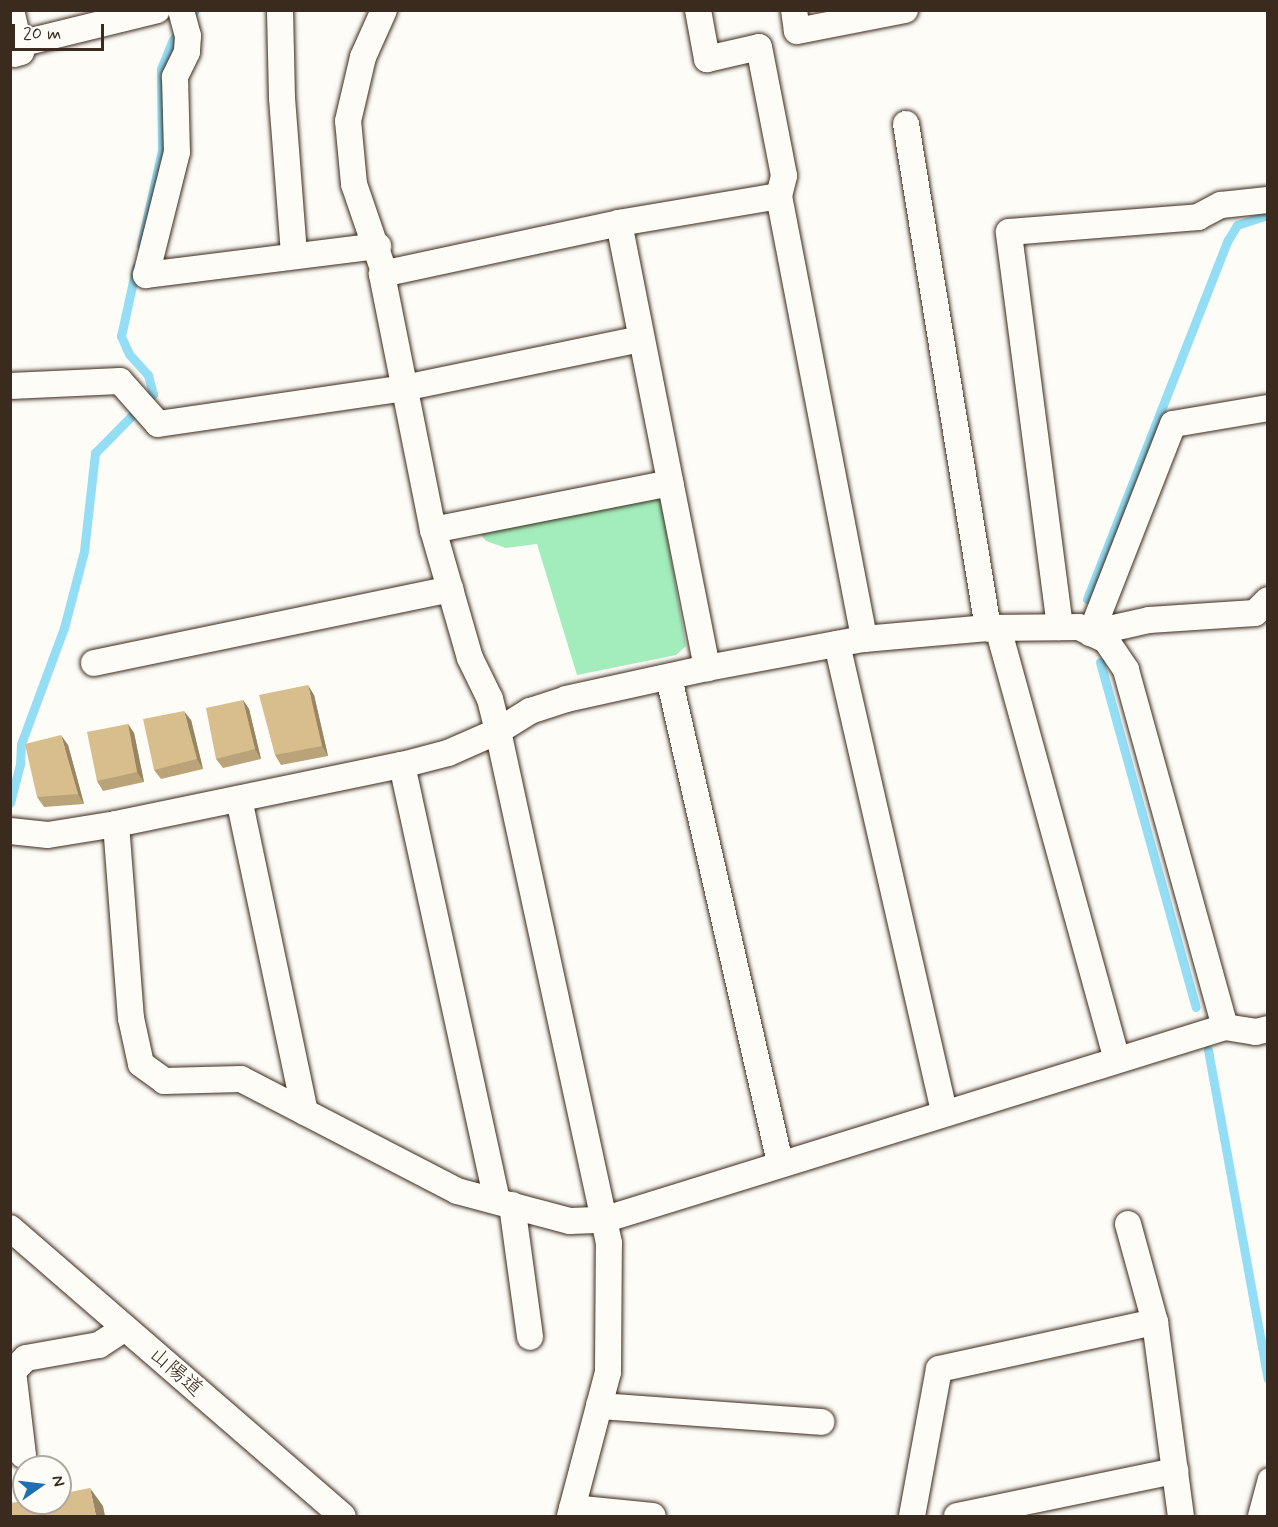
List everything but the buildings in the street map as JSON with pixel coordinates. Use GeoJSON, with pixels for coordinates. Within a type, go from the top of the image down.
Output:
{"type":"FeatureCollection","features":[{"type":"Feature","properties":{"kind":"street"},"geometry":{"type":"LineString","coordinates":[[11,10],[15,49],[157,10]]}},
{"type":"Feature","properties":{"kind":"street"},"geometry":{"type":"LineString","coordinates":[[280,10],[282,98],[294,255]]}},
{"type":"Feature","properties":{"kind":"street"},"geometry":{"type":"LineString","coordinates":[[384,10],[363,57],[348,121],[354,184],[378,246],[404,388],[434,530],[470,658],[490,699],[498,731],[609,1243],[608,1372],[571,1512],[653,1516]]}},
{"type":"Feature","properties":{"kind":"street"},"geometry":{"type":"LineString","coordinates":[[698,10],[707,59],[759,47],[784,176],[779,196],[864,639]]}},
{"type":"Feature","properties":{"kind":"street"},"geometry":{"type":"LineString","coordinates":[[794,10],[798,31],[905,10]]}},
{"type":"Feature","properties":{"kind":"street"},"geometry":{"type":"LineString","coordinates":[[184,21],[187,52],[175,76],[177,152],[146,275],[378,246]]}},
{"type":"Feature","properties":{"kind":"street"},"geometry":{"type":"LineString","coordinates":[[906,124],[993,628],[1117,1060]]}},
{"type":"Feature","properties":{"kind":"street"},"geometry":{"type":"LineString","coordinates":[[382,274],[619,223],[779,196]]}},
{"type":"Feature","properties":{"kind":"street"},"geometry":{"type":"LineString","coordinates":[[1060,627],[1009,232],[1198,217],[1221,205],[1268,200]]}},
{"type":"Feature","properties":{"kind":"street"},"geometry":{"type":"LineString","coordinates":[[619,223],[640,339],[707,668]]}},
{"type":"Feature","properties":{"kind":"street"},"geometry":{"type":"LineString","coordinates":[[10,386],[120,381],[158,424],[404,388],[640,339]]}},
{"type":"Feature","properties":{"kind":"street"},"geometry":{"type":"LineString","coordinates":[[1091,633],[1173,424],[1268,408]]}},
{"type":"Feature","properties":{"kind":"street"},"geometry":{"type":"LineString","coordinates":[[434,530],[670,483]]}},
{"type":"Feature","properties":{"kind":"street"},"geometry":{"type":"LineString","coordinates":[[94,663],[450,589]]}},
{"type":"Feature","properties":{"kind":"street"},"geometry":{"type":"LineString","coordinates":[[1091,633],[1149,620],[1255,614],[1268,600]]}},
{"type":"Feature","properties":{"kind":"street"},"geometry":{"type":"LineString","coordinates":[[10,831],[48,835],[116,824],[402,765],[448,753],[498,731],[530,711],[566,699],[707,668],[864,639],[993,628],[1079,627],[1106,640],[1126,670],[1225,1027]]}},
{"type":"Feature","properties":{"kind":"street"},"geometry":{"type":"LineString","coordinates":[[837,644],[944,1113]]}},
{"type":"Feature","properties":{"kind":"street"},"geometry":{"type":"LineString","coordinates":[[669,678],[780,1163]]}},
{"type":"Feature","properties":{"kind":"street"},"geometry":{"type":"LineString","coordinates":[[402,765],[505,1203],[530,1337]]}},
{"type":"Feature","properties":{"kind":"street"},"geometry":{"type":"LineString","coordinates":[[239,799],[305,1112]]}},
{"type":"Feature","properties":{"kind":"street"},"geometry":{"type":"LineString","coordinates":[[116,824],[130,1018],[141,1064],[164,1082],[241,1079],[457,1191],[570,1221],[603,1220],[780,1163],[1225,1027],[1256,1032],[1268,1029]]}},
{"type":"Feature","properties":{"kind":"street"},"geometry":{"type":"LineString","coordinates":[[1128,1224],[1155,1322],[1180,1516]]}},
{"type":"Feature","properties":{"kind":"street","name":"山陽道"},"geometry":{"type":"LineString","coordinates":[[10,1228],[342,1516]]}},
{"type":"Feature","properties":{"kind":"street"},"geometry":{"type":"LineString","coordinates":[[912,1516],[939,1369],[1155,1322]]}},
{"type":"Feature","properties":{"kind":"street"},"geometry":{"type":"LineString","coordinates":[[23,1455],[13,1402],[13,1371],[26,1358],[99,1345],[125,1328]]}},
{"type":"Feature","properties":{"kind":"street"},"geometry":{"type":"LineString","coordinates":[[599,1406],[821,1422]]}},
{"type":"Feature","properties":{"kind":"street"},"geometry":{"type":"LineString","coordinates":[[957,1516],[1174,1471]]}},
{"type":"Feature","properties":{"kind":"street"},"geometry":{"type":"LineString","coordinates":[[1258,1516],[1268,1478]]}},
{"type":"Feature","properties":{"kind":"green space"},"geometry":{"type":"Polygon","coordinates":[[[660,494],[686,646],[676,655],[577,675],[537,544],[506,548],[486,541],[478,531],[660,494]]]}},
{"type":"Feature","properties":{"kind":"waterway"},"geometry":{"type":"LineString","coordinates":[[141,245],[162,150],[161,69],[173,40],[195,10]]}},
{"type":"Feature","properties":{"kind":"waterway"},"geometry":{"type":"LineString","coordinates":[[1087,599],[1228,240],[1237,225],[1268,215]]}},
{"type":"Feature","properties":{"kind":"waterway"},"geometry":{"type":"LineString","coordinates":[[10,803],[20,764],[21,744],[64,628],[84,551],[95,453],[153,394],[148,375],[129,354],[121,336],[136,268]]}},
{"type":"Feature","properties":{"kind":"waterway"},"geometry":{"type":"LineString","coordinates":[[1100,662],[1196,1007]]}},
{"type":"Feature","properties":{"kind":"waterway"},"geometry":{"type":"LineString","coordinates":[[1208,1050],[1268,1379]]}}]}
